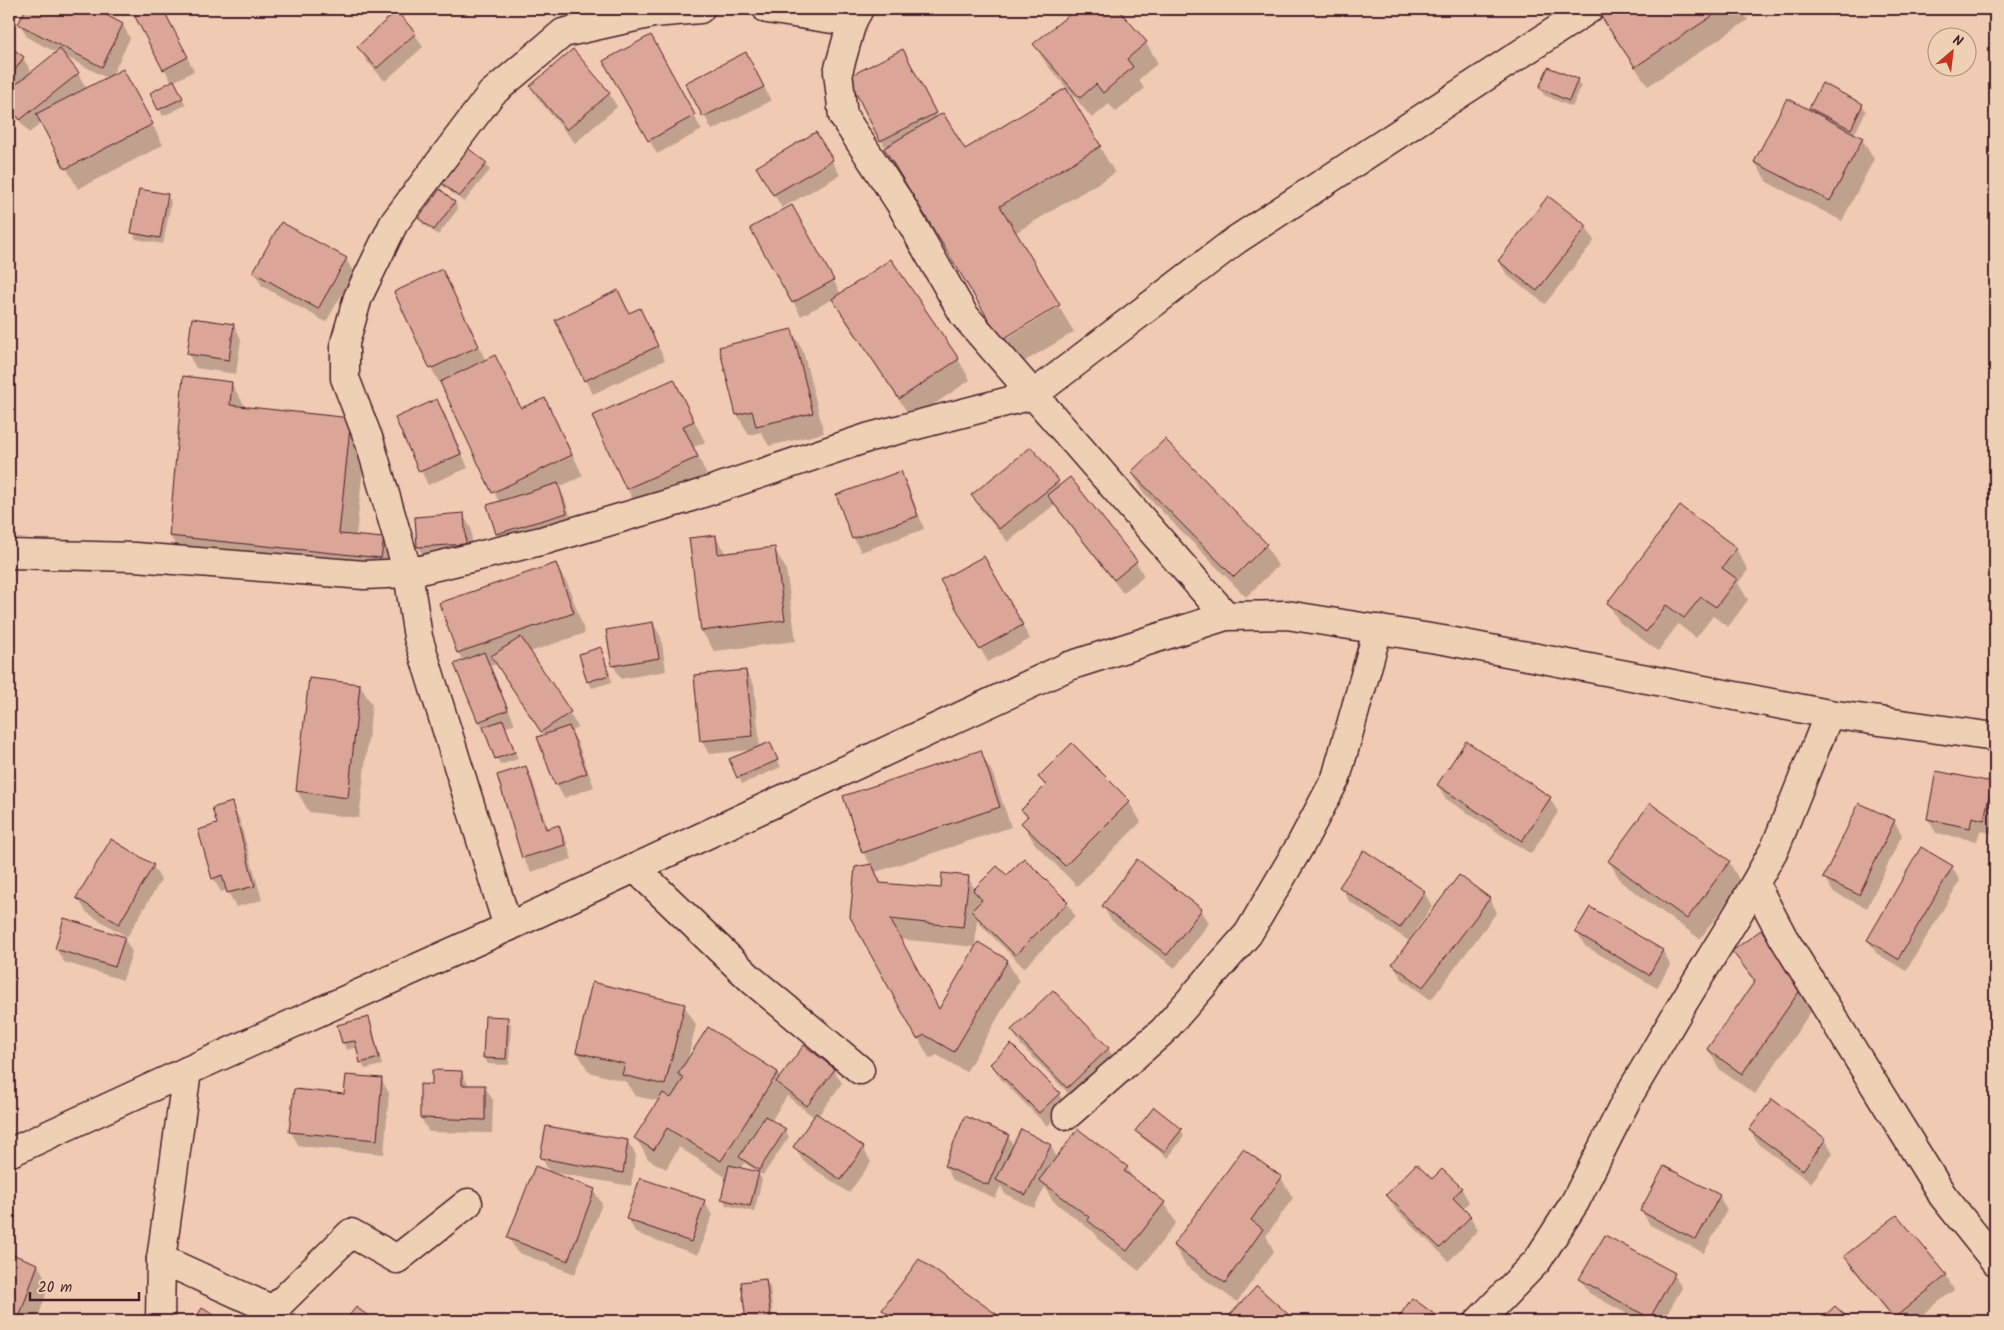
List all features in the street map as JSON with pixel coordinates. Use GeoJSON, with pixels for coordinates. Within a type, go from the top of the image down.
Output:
{"type":"FeatureCollection","features":[{"type":"Feature","properties":{"kind":"street"},"geometry":{"type":"LineString","coordinates":[[508,927],[418,637],[408,573],[370,443],[345,378],[344,343],[358,297],[394,223],[491,94],[563,33],[654,13],[700,9]]}},
{"type":"Feature","properties":{"kind":"street"},"geometry":{"type":"LineString","coordinates":[[767,9],[855,16],[838,72],[843,116],[900,203],[964,315],[1226,616]]}},
{"type":"Feature","properties":{"kind":"street"},"geometry":{"type":"LineString","coordinates":[[9,554],[135,557],[364,574],[408,573],[545,540],[685,499],[870,437],[1033,395],[1236,240],[1589,9]]}},
{"type":"Feature","properties":{"kind":"street"},"geometry":{"type":"LineString","coordinates":[[9,1153],[508,927],[1069,666],[1226,616],[1287,615],[1378,629],[1569,663],[1829,714],[1995,737]]}},
{"type":"Feature","properties":{"kind":"street"},"geometry":{"type":"LineString","coordinates":[[1067,1115],[1163,1031],[1248,934],[1301,844],[1336,778],[1378,629]]}},
{"type":"Feature","properties":{"kind":"street"},"geometry":{"type":"LineString","coordinates":[[1479,1321],[1537,1261],[1575,1202],[1628,1097],[1775,848],[1829,714]]}},
{"type":"Feature","properties":{"kind":"street"},"geometry":{"type":"LineString","coordinates":[[635,868],[752,980],[860,1070]]}},
{"type":"Feature","properties":{"kind":"street"},"geometry":{"type":"LineString","coordinates":[[1755,884],[1788,945],[1943,1196],[1995,1261]]}},
{"type":"Feature","properties":{"kind":"street"},"geometry":{"type":"LineString","coordinates":[[160,1321],[161,1259],[187,1071]]}},
{"type":"Feature","properties":{"kind":"street"},"geometry":{"type":"LineString","coordinates":[[161,1259],[274,1310],[351,1233],[396,1259],[468,1203]]}},
{"type":"Feature","properties":{"kind":"building"},"geometry":{"type":"Polygon","coordinates":[[[26,9],[95,9],[123,24],[102,67],[18,24],[26,9]]]}},
{"type":"Feature","properties":{"kind":"building"},"geometry":{"type":"Polygon","coordinates":[[[131,9],[163,9],[188,57],[163,70],[131,9]]]}},
{"type":"Feature","properties":{"kind":"building"},"geometry":{"type":"Polygon","coordinates":[[[1076,9],[1118,9],[1147,42],[1127,59],[1133,67],[1103,93],[1096,84],[1080,98],[1033,44],[1076,9]]]}},
{"type":"Feature","properties":{"kind":"building"},"geometry":{"type":"Polygon","coordinates":[[[1596,9],[1723,9],[1635,67],[1596,9]]]}},
{"type":"Feature","properties":{"kind":"building"},"geometry":{"type":"Polygon","coordinates":[[[396,11],[416,33],[377,68],[357,47],[396,11]]]}},
{"type":"Feature","properties":{"kind":"building"},"geometry":{"type":"Polygon","coordinates":[[[651,35],[695,115],[648,141],[603,61],[651,35]]]}},
{"type":"Feature","properties":{"kind":"building"},"geometry":{"type":"Polygon","coordinates":[[[9,46],[24,57],[9,79],[9,46]]]}},
{"type":"Feature","properties":{"kind":"building"},"geometry":{"type":"Polygon","coordinates":[[[60,49],[79,73],[20,120],[9,106],[9,90],[60,49]]]}},
{"type":"Feature","properties":{"kind":"building"},"geometry":{"type":"Polygon","coordinates":[[[573,49],[610,93],[567,130],[530,86],[573,49]]]}},
{"type":"Feature","properties":{"kind":"building"},"geometry":{"type":"Polygon","coordinates":[[[903,49],[936,113],[880,141],[848,77],[903,49]]]}},
{"type":"Feature","properties":{"kind":"building"},"geometry":{"type":"Polygon","coordinates":[[[746,52],[764,87],[703,117],[685,83],[746,52]]]}},
{"type":"Feature","properties":{"kind":"building"},"geometry":{"type":"Polygon","coordinates":[[[1548,67],[1578,79],[1569,101],[1539,88],[1548,67]]]}},
{"type":"Feature","properties":{"kind":"building"},"geometry":{"type":"Polygon","coordinates":[[[123,69],[153,124],[65,169],[36,114],[123,69]]]}},
{"type":"Feature","properties":{"kind":"building"},"geometry":{"type":"Polygon","coordinates":[[[174,80],[183,98],[158,110],[150,93],[174,80]]]}},
{"type":"Feature","properties":{"kind":"building"},"geometry":{"type":"Polygon","coordinates":[[[1822,83],[1863,104],[1851,129],[1809,108],[1822,83]]]}},
{"type":"Feature","properties":{"kind":"building"},"geometry":{"type":"Polygon","coordinates":[[[1066,88],[1101,146],[1000,206],[1060,305],[1001,340],[884,148],[943,113],[965,149],[1066,88]]]}},
{"type":"Feature","properties":{"kind":"building"},"geometry":{"type":"Polygon","coordinates":[[[1787,98],[1863,138],[1830,201],[1754,162],[1787,98]]]}},
{"type":"Feature","properties":{"kind":"building"},"geometry":{"type":"Polygon","coordinates":[[[816,132],[833,160],[773,195],[756,167],[816,132]]]}},
{"type":"Feature","properties":{"kind":"building"},"geometry":{"type":"Polygon","coordinates":[[[464,145],[487,163],[459,197],[437,179],[464,145]]]}},
{"type":"Feature","properties":{"kind":"building"},"geometry":{"type":"Polygon","coordinates":[[[139,189],[168,194],[160,238],[131,233],[139,189]]]}},
{"type":"Feature","properties":{"kind":"building"},"geometry":{"type":"Polygon","coordinates":[[[440,189],[455,202],[434,230],[418,218],[440,189]]]}},
{"type":"Feature","properties":{"kind":"building"},"geometry":{"type":"Polygon","coordinates":[[[1548,196],[1587,226],[1537,291],[1498,261],[1548,196]]]}},
{"type":"Feature","properties":{"kind":"building"},"geometry":{"type":"Polygon","coordinates":[[[792,205],[834,280],[792,303],[750,228],[792,205]]]}},
{"type":"Feature","properties":{"kind":"building"},"geometry":{"type":"Polygon","coordinates":[[[281,222],[347,258],[318,309],[253,272],[281,222]]]}},
{"type":"Feature","properties":{"kind":"building"},"geometry":{"type":"Polygon","coordinates":[[[891,259],[959,359],[899,399],[832,299],[891,259]]]}},
{"type":"Feature","properties":{"kind":"building"},"geometry":{"type":"Polygon","coordinates":[[[442,269],[479,346],[430,369],[394,292],[442,269]]]}},
{"type":"Feature","properties":{"kind":"building"},"geometry":{"type":"Polygon","coordinates":[[[618,290],[629,313],[640,308],[658,346],[584,381],[555,320],[618,290]]]}},
{"type":"Feature","properties":{"kind":"building"},"geometry":{"type":"Polygon","coordinates":[[[192,318],[234,324],[229,360],[187,354],[192,318]]]}},
{"type":"Feature","properties":{"kind":"building"},"geometry":{"type":"Polygon","coordinates":[[[792,329],[813,413],[756,426],[752,411],[736,415],[719,347],[792,329]]]}},
{"type":"Feature","properties":{"kind":"building"},"geometry":{"type":"Polygon","coordinates":[[[495,355],[521,408],[545,398],[572,455],[492,493],[440,382],[495,355]]]}},
{"type":"Feature","properties":{"kind":"building"},"geometry":{"type":"Polygon","coordinates":[[[183,376],[232,382],[230,405],[351,418],[339,534],[384,538],[381,558],[169,536],[183,376]]]}},
{"type":"Feature","properties":{"kind":"building"},"geometry":{"type":"Polygon","coordinates":[[[674,379],[694,421],[683,426],[698,457],[626,489],[592,416],[674,379]]]}},
{"type":"Feature","properties":{"kind":"building"},"geometry":{"type":"Polygon","coordinates":[[[437,399],[461,454],[419,472],[395,418],[437,399]]]}},
{"type":"Feature","properties":{"kind":"building"},"geometry":{"type":"Polygon","coordinates":[[[1165,439],[1267,544],[1234,577],[1131,472],[1165,439]]]}},
{"type":"Feature","properties":{"kind":"building"},"geometry":{"type":"Polygon","coordinates":[[[1031,447],[1059,481],[999,529],[971,495],[1031,447]]]}},
{"type":"Feature","properties":{"kind":"building"},"geometry":{"type":"Polygon","coordinates":[[[901,471],[918,516],[852,539],[836,495],[901,471]]]}},
{"type":"Feature","properties":{"kind":"building"},"geometry":{"type":"Polygon","coordinates":[[[1070,477],[1137,561],[1114,580],[1047,495],[1070,477]]]}},
{"type":"Feature","properties":{"kind":"building"},"geometry":{"type":"Polygon","coordinates":[[[558,483],[567,513],[496,534],[487,505],[558,483]]]}},
{"type":"Feature","properties":{"kind":"building"},"geometry":{"type":"Polygon","coordinates":[[[1680,506],[1737,548],[1722,568],[1737,579],[1716,607],[1701,597],[1684,618],[1666,605],[1646,632],[1607,603],[1680,506]]]}},
{"type":"Feature","properties":{"kind":"building"},"geometry":{"type":"Polygon","coordinates":[[[464,513],[466,544],[417,547],[415,517],[464,513]]]}},
{"type":"Feature","properties":{"kind":"building"},"geometry":{"type":"Polygon","coordinates":[[[716,535],[718,554],[775,547],[785,620],[701,631],[689,538],[716,535]]]}},
{"type":"Feature","properties":{"kind":"building"},"geometry":{"type":"Polygon","coordinates":[[[984,556],[1023,625],[979,649],[940,580],[984,556]]]}},
{"type":"Feature","properties":{"kind":"building"},"geometry":{"type":"Polygon","coordinates":[[[556,563],[574,613],[457,653],[439,603],[556,563]]]}},
{"type":"Feature","properties":{"kind":"building"},"geometry":{"type":"Polygon","coordinates":[[[653,622],[659,658],[612,666],[606,630],[653,622]]]}},
{"type":"Feature","properties":{"kind":"building"},"geometry":{"type":"Polygon","coordinates":[[[521,637],[571,712],[541,732],[491,656],[521,637]]]}},
{"type":"Feature","properties":{"kind":"building"},"geometry":{"type":"Polygon","coordinates":[[[601,647],[609,675],[587,682],[579,654],[601,647]]]}},
{"type":"Feature","properties":{"kind":"building"},"geometry":{"type":"Polygon","coordinates":[[[484,652],[508,710],[478,722],[454,664],[484,652]]]}},
{"type":"Feature","properties":{"kind":"building"},"geometry":{"type":"Polygon","coordinates":[[[746,670],[753,736],[700,741],[694,675],[746,670]]]}},
{"type":"Feature","properties":{"kind":"building"},"geometry":{"type":"Polygon","coordinates":[[[309,678],[360,684],[348,798],[296,791],[309,678]]]}},
{"type":"Feature","properties":{"kind":"building"},"geometry":{"type":"Polygon","coordinates":[[[503,720],[515,752],[495,759],[483,727],[503,720]]]}},
{"type":"Feature","properties":{"kind":"building"},"geometry":{"type":"Polygon","coordinates":[[[569,726],[587,773],[555,785],[537,737],[569,726]]]}},
{"type":"Feature","properties":{"kind":"building"},"geometry":{"type":"Polygon","coordinates":[[[1466,741],[1551,797],[1522,841],[1437,785],[1466,741]]]}},
{"type":"Feature","properties":{"kind":"building"},"geometry":{"type":"Polygon","coordinates":[[[770,742],[778,760],[737,778],[729,759],[770,742]]]}},
{"type":"Feature","properties":{"kind":"building"},"geometry":{"type":"Polygon","coordinates":[[[1072,743],[1130,801],[1065,866],[1021,823],[1028,816],[1021,810],[1046,785],[1038,777],[1072,743]]]}},
{"type":"Feature","properties":{"kind":"building"},"geometry":{"type":"Polygon","coordinates":[[[981,750],[1000,807],[862,853],[843,796],[981,750]]]}},
{"type":"Feature","properties":{"kind":"building"},"geometry":{"type":"Polygon","coordinates":[[[526,766],[546,829],[559,825],[565,845],[522,858],[497,775],[526,766]]]}},
{"type":"Feature","properties":{"kind":"building"},"geometry":{"type":"Polygon","coordinates":[[[1936,771],[1992,782],[1984,820],[1972,817],[1970,828],[1927,819],[1936,771]]]}},
{"type":"Feature","properties":{"kind":"building"},"geometry":{"type":"Polygon","coordinates":[[[232,802],[255,886],[227,893],[222,875],[212,879],[198,830],[217,824],[212,808],[232,802]]]}},
{"type":"Feature","properties":{"kind":"building"},"geometry":{"type":"Polygon","coordinates":[[[1650,803],[1730,861],[1687,919],[1608,861],[1650,803]]]}},
{"type":"Feature","properties":{"kind":"building"},"geometry":{"type":"Polygon","coordinates":[[[1859,803],[1895,820],[1859,895],[1823,878],[1859,803]]]}},
{"type":"Feature","properties":{"kind":"building"},"geometry":{"type":"Polygon","coordinates":[[[111,839],[154,865],[119,924],[76,898],[111,839]]]}},
{"type":"Feature","properties":{"kind":"building"},"geometry":{"type":"Polygon","coordinates":[[[1921,847],[1953,866],[1898,959],[1867,940],[1921,847]]]}},
{"type":"Feature","properties":{"kind":"building"},"geometry":{"type":"Polygon","coordinates":[[[1364,850],[1425,891],[1400,928],[1339,887],[1364,850]]]}},
{"type":"Feature","properties":{"kind":"building"},"geometry":{"type":"Polygon","coordinates":[[[1024,858],[1068,902],[1015,955],[971,911],[982,900],[973,890],[997,866],[1007,875],[1024,858]]]}},
{"type":"Feature","properties":{"kind":"building"},"geometry":{"type":"Polygon","coordinates":[[[1137,859],[1202,909],[1167,955],[1102,906],[1137,859]]]}},
{"type":"Feature","properties":{"kind":"building"},"geometry":{"type":"Polygon","coordinates":[[[872,864],[880,883],[941,888],[942,873],[969,876],[963,927],[890,919],[939,1009],[978,942],[1008,960],[954,1052],[925,1035],[917,1039],[850,917],[855,867],[872,864]]]}},
{"type":"Feature","properties":{"kind":"building"},"geometry":{"type":"Polygon","coordinates":[[[1459,875],[1490,898],[1423,987],[1392,964],[1459,875]]]}},
{"type":"Feature","properties":{"kind":"building"},"geometry":{"type":"Polygon","coordinates":[[[1590,907],[1663,950],[1649,975],[1575,932],[1590,907]]]}},
{"type":"Feature","properties":{"kind":"building"},"geometry":{"type":"Polygon","coordinates":[[[64,918],[125,937],[115,967],[55,949],[64,918]]]}},
{"type":"Feature","properties":{"kind":"building"},"geometry":{"type":"Polygon","coordinates":[[[1761,930],[1803,986],[1742,1074],[1707,1049],[1755,981],[1732,951],[1761,930]]]}},
{"type":"Feature","properties":{"kind":"building"},"geometry":{"type":"Polygon","coordinates":[[[592,982],[685,1004],[665,1085],[622,1075],[625,1064],[576,1052],[592,982]]]}},
{"type":"Feature","properties":{"kind":"building"},"geometry":{"type":"Polygon","coordinates":[[[1053,990],[1109,1048],[1067,1088],[1011,1030],[1053,990]]]}},
{"type":"Feature","properties":{"kind":"building"},"geometry":{"type":"Polygon","coordinates":[[[485,1016],[508,1017],[506,1059],[483,1058],[485,1016]]]}},
{"type":"Feature","properties":{"kind":"building"},"geometry":{"type":"Polygon","coordinates":[[[369,1017],[379,1058],[360,1063],[355,1041],[342,1043],[337,1025],[369,1017]]]}},
{"type":"Feature","properties":{"kind":"building"},"geometry":{"type":"Polygon","coordinates":[[[708,1027],[778,1072],[721,1161],[667,1128],[654,1150],[634,1138],[663,1093],[671,1098],[684,1078],[678,1074],[708,1027]]]}},
{"type":"Feature","properties":{"kind":"building"},"geometry":{"type":"Polygon","coordinates":[[[1011,1044],[1060,1093],[1039,1113],[990,1064],[1011,1044]]]}},
{"type":"Feature","properties":{"kind":"building"},"geometry":{"type":"Polygon","coordinates":[[[804,1045],[835,1069],[807,1106],[776,1082],[804,1045]]]}},
{"type":"Feature","properties":{"kind":"building"},"geometry":{"type":"Polygon","coordinates":[[[432,1070],[462,1071],[462,1085],[485,1085],[485,1120],[420,1118],[420,1084],[432,1085],[432,1070]]]}},
{"type":"Feature","properties":{"kind":"building"},"geometry":{"type":"Polygon","coordinates":[[[346,1075],[382,1078],[377,1140],[289,1132],[294,1089],[344,1094],[346,1075]]]}},
{"type":"Feature","properties":{"kind":"building"},"geometry":{"type":"Polygon","coordinates":[[[1772,1099],[1826,1139],[1803,1170],[1749,1130],[1772,1099]]]}},
{"type":"Feature","properties":{"kind":"building"},"geometry":{"type":"Polygon","coordinates":[[[1154,1107],[1182,1129],[1164,1152],[1135,1131],[1154,1107]]]}},
{"type":"Feature","properties":{"kind":"building"},"geometry":{"type":"Polygon","coordinates":[[[816,1113],[864,1147],[841,1180],[793,1147],[816,1113]]]}},
{"type":"Feature","properties":{"kind":"building"},"geometry":{"type":"Polygon","coordinates":[[[765,1116],[786,1129],[759,1170],[739,1157],[765,1116]]]}},
{"type":"Feature","properties":{"kind":"building"},"geometry":{"type":"Polygon","coordinates":[[[965,1116],[1009,1135],[988,1185],[944,1166],[965,1116]]]}},
{"type":"Feature","properties":{"kind":"building"},"geometry":{"type":"Polygon","coordinates":[[[546,1126],[628,1140],[623,1173],[540,1158],[546,1126]]]}},
{"type":"Feature","properties":{"kind":"building"},"geometry":{"type":"Polygon","coordinates":[[[1021,1129],[1051,1145],[1026,1195],[996,1180],[1021,1129]]]}},
{"type":"Feature","properties":{"kind":"building"},"geometry":{"type":"Polygon","coordinates":[[[1078,1129],[1128,1167],[1124,1171],[1165,1202],[1127,1251],[1087,1220],[1089,1217],[1039,1180],[1078,1129]]]}},
{"type":"Feature","properties":{"kind":"building"},"geometry":{"type":"Polygon","coordinates":[[[1243,1149],[1282,1177],[1251,1220],[1263,1229],[1225,1283],[1173,1245],[1243,1149]]]}},
{"type":"Feature","properties":{"kind":"building"},"geometry":{"type":"Polygon","coordinates":[[[1416,1164],[1432,1179],[1442,1169],[1462,1188],[1453,1198],[1471,1216],[1440,1248],[1386,1195],[1416,1164]]]}},
{"type":"Feature","properties":{"kind":"building"},"geometry":{"type":"Polygon","coordinates":[[[729,1165],[759,1172],[750,1206],[721,1199],[729,1165]]]}},
{"type":"Feature","properties":{"kind":"building"},"geometry":{"type":"Polygon","coordinates":[[[535,1166],[595,1189],[568,1261],[507,1238],[535,1166]]]}},
{"type":"Feature","properties":{"kind":"building"},"geometry":{"type":"Polygon","coordinates":[[[1664,1166],[1720,1195],[1696,1240],[1640,1211],[1664,1166]]]}},
{"type":"Feature","properties":{"kind":"building"},"geometry":{"type":"Polygon","coordinates":[[[640,1178],[705,1200],[691,1242],[626,1219],[640,1178]]]}},
{"type":"Feature","properties":{"kind":"building"},"geometry":{"type":"Polygon","coordinates":[[[1897,1215],[1947,1275],[1894,1318],[1844,1256],[1897,1215]]]}},
{"type":"Feature","properties":{"kind":"building"},"geometry":{"type":"Polygon","coordinates":[[[1605,1235],[1675,1273],[1650,1318],[1579,1279],[1605,1235]]]}},
{"type":"Feature","properties":{"kind":"building"},"geometry":{"type":"Polygon","coordinates":[[[9,1253],[38,1264],[18,1321],[9,1321],[9,1253]]]}},
{"type":"Feature","properties":{"kind":"building"},"geometry":{"type":"Polygon","coordinates":[[[919,1259],[1006,1321],[899,1321],[882,1310],[919,1259]]]}},
{"type":"Feature","properties":{"kind":"building"},"geometry":{"type":"Polygon","coordinates":[[[766,1279],[771,1320],[746,1321],[741,1282],[766,1279]]]}},
{"type":"Feature","properties":{"kind":"building"},"geometry":{"type":"Polygon","coordinates":[[[1257,1286],[1290,1316],[1285,1321],[1233,1321],[1228,1317],[1257,1286]]]}},
{"type":"Feature","properties":{"kind":"building"},"geometry":{"type":"Polygon","coordinates":[[[1412,1298],[1437,1316],[1433,1321],[1396,1321],[1412,1298]]]}},
{"type":"Feature","properties":{"kind":"building"},"geometry":{"type":"Polygon","coordinates":[[[1835,1306],[1851,1321],[1819,1321],[1835,1306]]]}},
{"type":"Feature","properties":{"kind":"building"},"geometry":{"type":"Polygon","coordinates":[[[356,1307],[375,1321],[345,1321],[356,1307]]]}},
{"type":"Feature","properties":{"kind":"building"},"geometry":{"type":"Polygon","coordinates":[[[202,1308],[224,1321],[194,1321],[202,1308]]]}}]}
